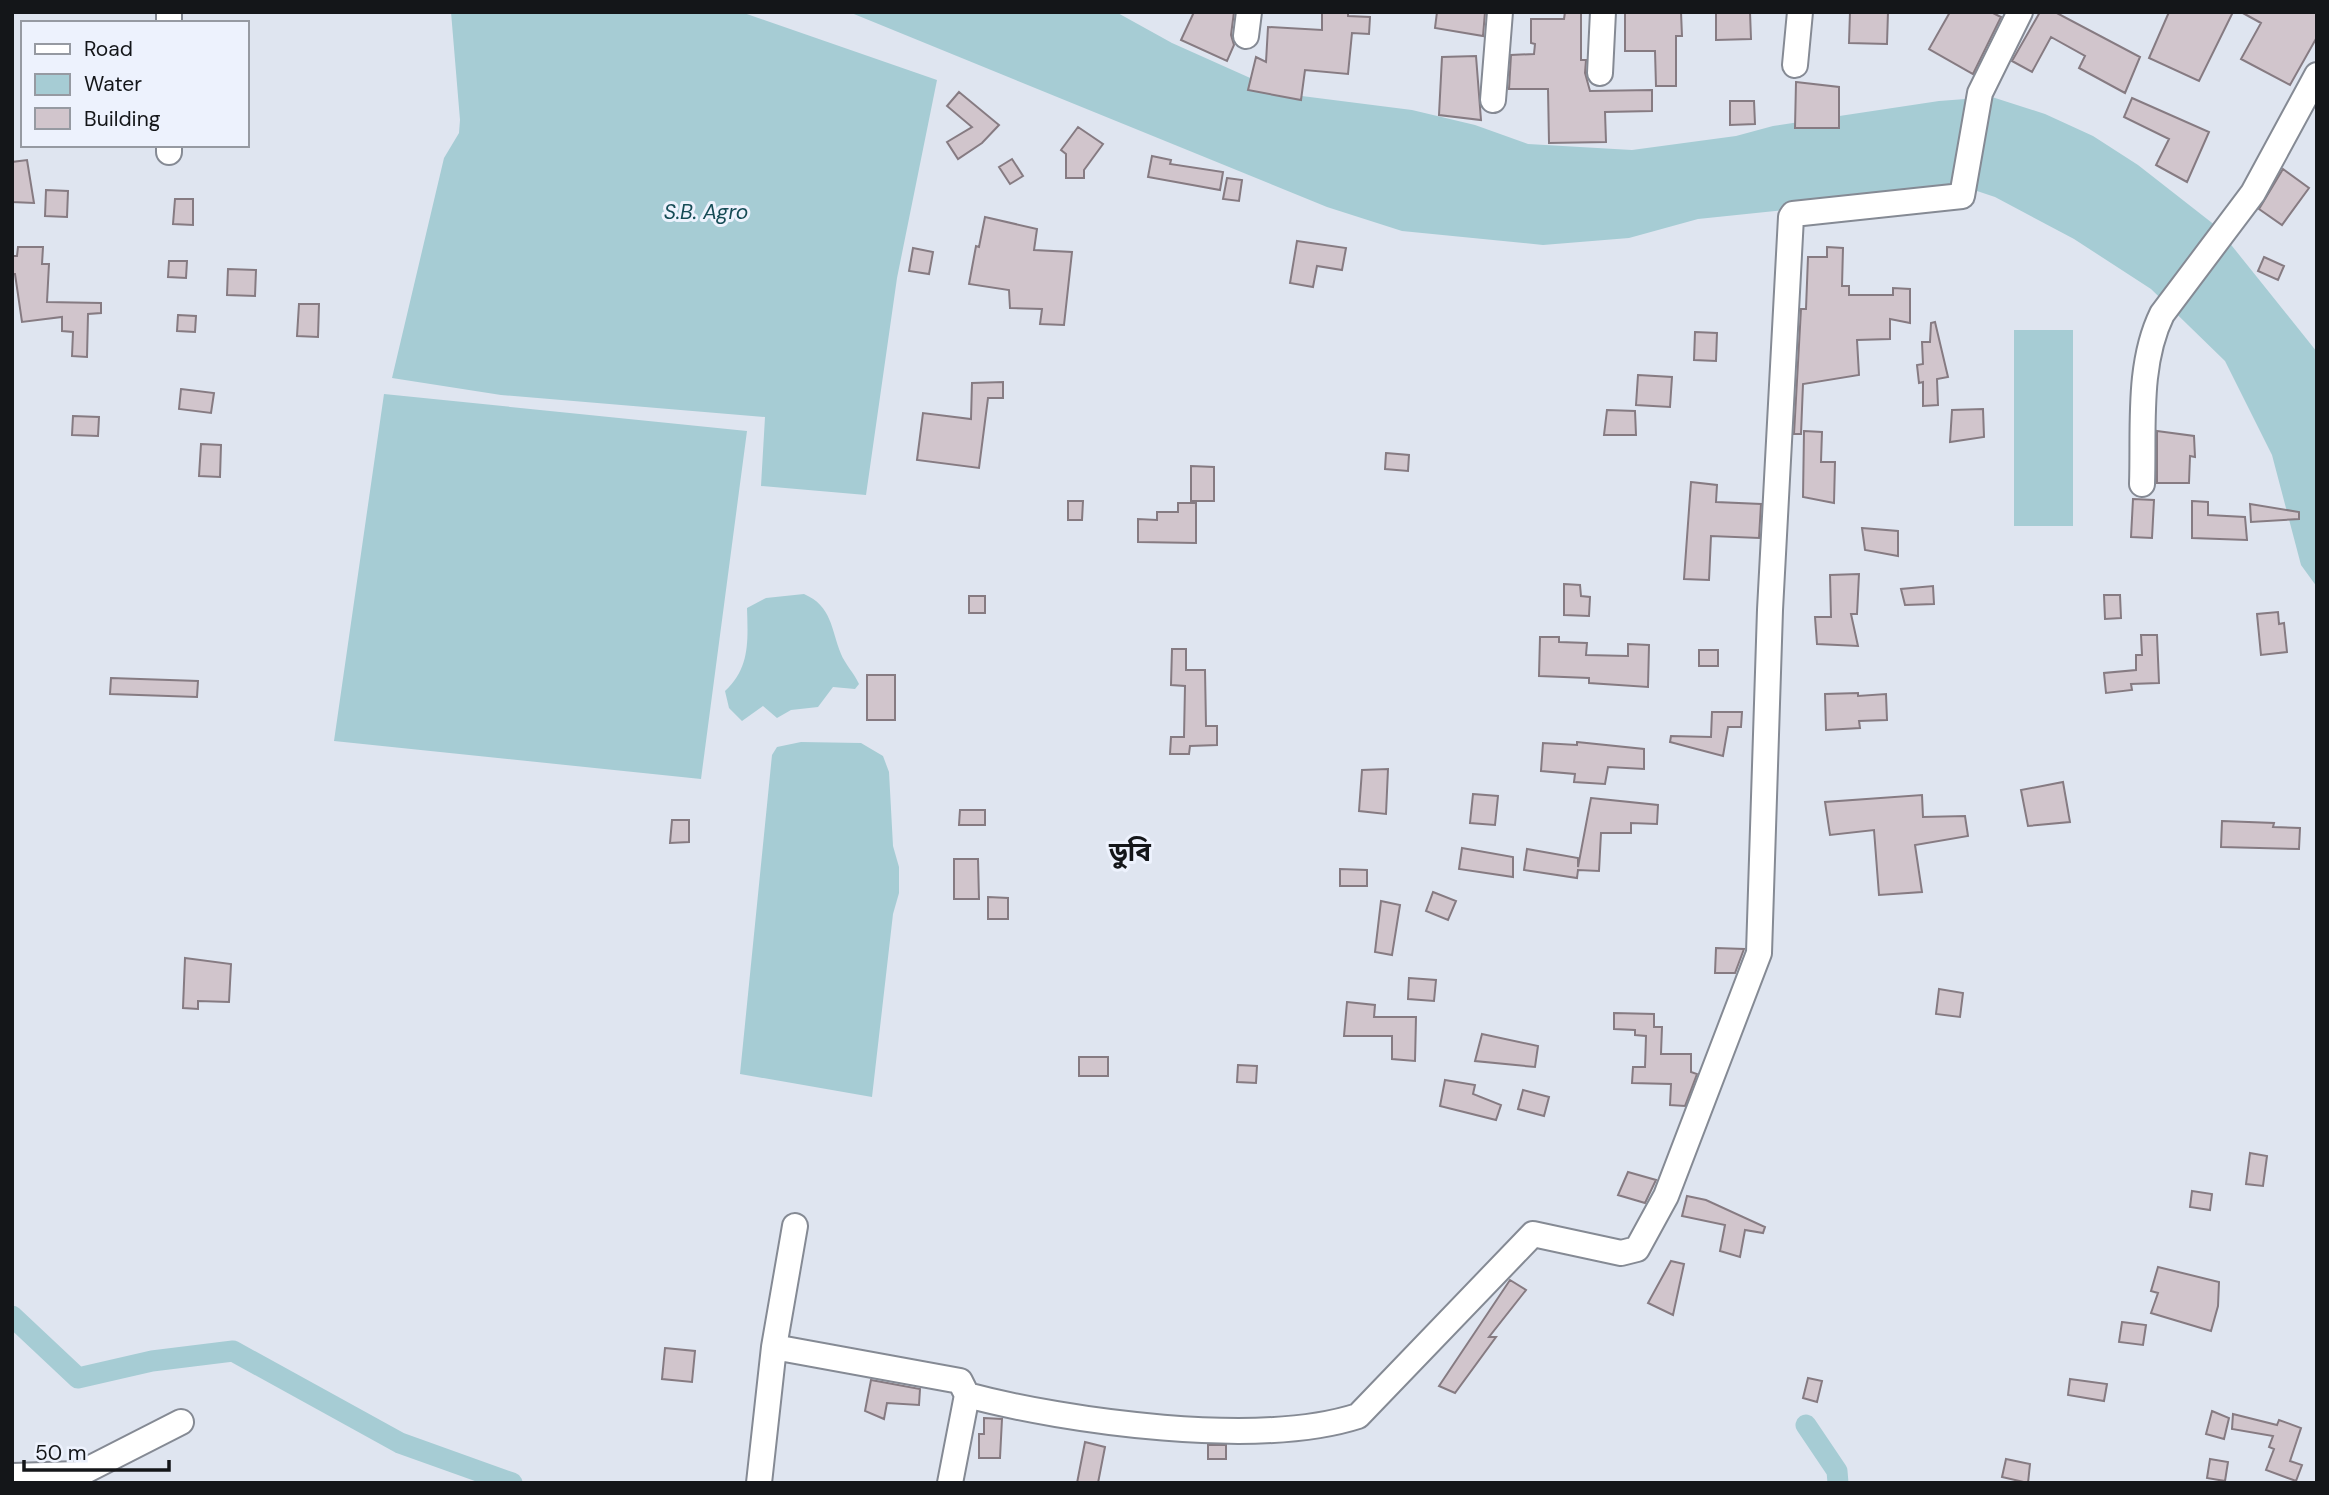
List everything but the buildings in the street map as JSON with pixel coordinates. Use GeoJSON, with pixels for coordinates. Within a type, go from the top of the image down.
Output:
{"type":"FeatureCollection","features":[{"type":"Feature","properties":{"kind":"street"},"geometry":{"type":"LineString","coordinates":[[1493,100],[1500,12]]}},
{"type":"Feature","properties":{"kind":"street"},"geometry":{"type":"LineString","coordinates":[[1600,73],[1603,12]]}},
{"type":"Feature","properties":{"kind":"street"},"geometry":{"type":"LineString","coordinates":[[1796,65],[1800,12]]}},
{"type":"Feature","properties":{"kind":"street"},"geometry":{"type":"LineString","coordinates":[[967,1395],[1006,1405],[1167,1428],[1269,1429],[1332,1425],[1358,1416],[1533,1234],[1621,1253],[1637,1249],[1666,1196],[1759,953],[1770,610],[1791,217],[1793,214],[1841,208],[1962,197],[1980,93],[2020,12]]}},
{"type":"Feature","properties":{"kind":"street"},"geometry":{"type":"LineString","coordinates":[[2142,484],[2147,368],[2150,346],[2162,314],[2253,193],[2317,75]]}},
{"type":"Feature","properties":{"kind":"street"},"geometry":{"type":"LineString","coordinates":[[759,1483],[774,1347],[795,1226]]}},
{"type":"Feature","properties":{"kind":"street"},"geometry":{"type":"LineString","coordinates":[[774,1347],[960,1381],[967,1395],[950,1483]]}},
{"type":"Feature","properties":{"kind":"street"},"geometry":{"type":"LineString","coordinates":[[12,1476],[79,1474],[181,1422]]}},
{"type":"Feature","properties":{"kind":"water","name":"S.B. Agro"},"geometry":{"type":"Polygon","coordinates":[[[451,12],[741,12],[937,80],[897,278],[866,495],[761,486],[765,417],[501,395],[392,378],[444,158],[459,133],[451,12]]]}},
{"type":"Feature","properties":{"kind":"water"},"geometry":{"type":"Polygon","coordinates":[[[849,12],[1116,12],[1172,43],[1286,94],[1412,110],[1475,125],[1528,144],[1632,150],[1736,136],[1773,126],[1939,101],[1992,97],[2045,114],[2093,136],[2138,165],[2216,226],[2317,352],[2317,587],[2301,565],[2272,455],[2225,361],[2151,289],[2074,239],[1995,197],[1974,190],[1698,219],[1629,238],[1543,245],[1402,231],[1327,207],[849,12]]]}},
{"type":"Feature","properties":{"kind":"water"},"geometry":{"type":"Polygon","coordinates":[[[2014,330],[2073,330],[2073,526],[2014,526],[2014,330]]]}},
{"type":"Feature","properties":{"kind":"water"},"geometry":{"type":"Polygon","coordinates":[[[384,394],[747,431],[701,779],[334,741],[384,394]]]}},
{"type":"Feature","properties":{"kind":"water"},"geometry":{"type":"Polygon","coordinates":[[[804,594],[825,612],[843,658],[859,684],[855,689],[833,687],[818,707],[791,710],[777,718],[763,706],[742,721],[729,708],[725,691],[739,673],[746,653],[747,608],[766,598],[804,594]]]}},
{"type":"Feature","properties":{"kind":"water"},"geometry":{"type":"Polygon","coordinates":[[[801,742],[861,743],[883,756],[889,772],[893,846],[899,867],[899,893],[893,914],[872,1097],[740,1074],[772,755],[777,747],[801,742]]]}},
{"type":"Feature","properties":{"kind":"waterway"},"geometry":{"type":"LineString","coordinates":[[12,1316],[78,1378],[152,1361],[233,1351],[400,1443],[512,1483]]}},
{"type":"Feature","properties":{"kind":"waterway"},"geometry":{"type":"LineString","coordinates":[[1806,1425],[1837,1471],[1838,1483]]}},
{"type":"Feature","properties":{"kind":"district","name":"ডুবি"},"geometry":{"type":"Point","coordinates":[1130,852]}}]}
